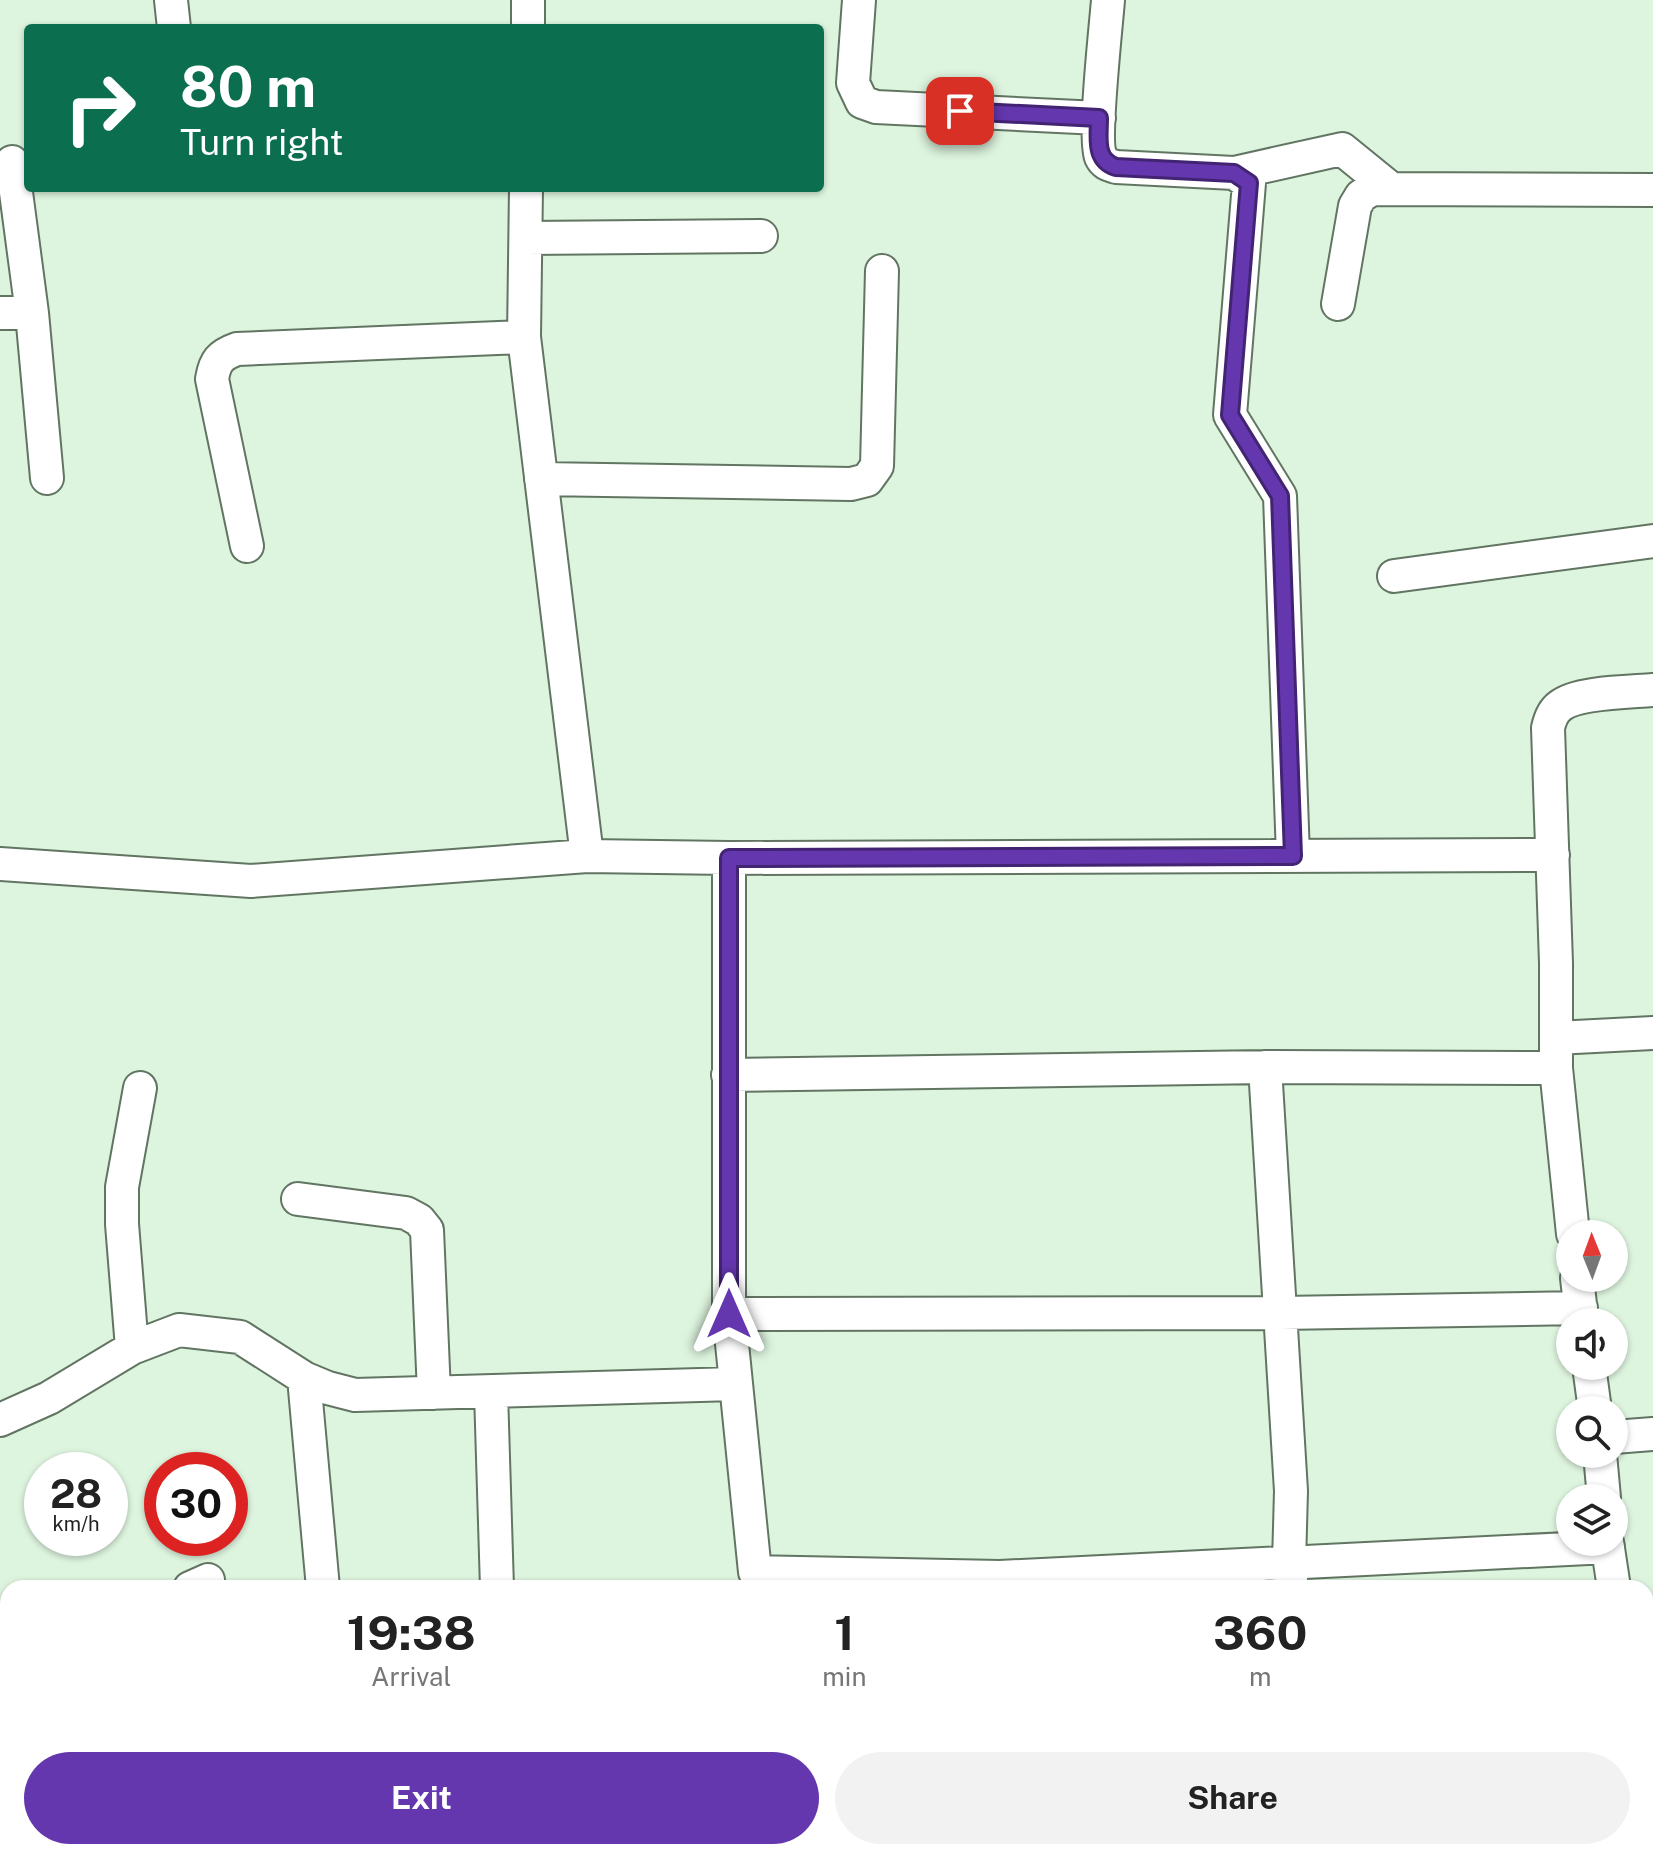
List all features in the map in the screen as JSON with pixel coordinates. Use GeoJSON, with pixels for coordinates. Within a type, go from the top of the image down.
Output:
{"type":"FeatureCollection","features":[{"type":"Feature","properties":{"kind":"street"},"geometry":{"type":"LineString","coordinates":[[171,0],[174,24]]}},
{"type":"Feature","properties":{"kind":"street"},"geometry":{"type":"LineString","coordinates":[[528,0],[528,24]]}},
{"type":"Feature","properties":{"kind":"street"},"geometry":{"type":"LineString","coordinates":[[859,0],[853,83],[862,102],[876,107],[1099,118]]}},
{"type":"Feature","properties":{"kind":"street"},"geometry":{"type":"LineString","coordinates":[[1108,0],[1099,118],[1099,149],[1106,164],[1234,173],[1342,149],[1390,188]]}},
{"type":"Feature","properties":{"kind":"street"},"geometry":{"type":"LineString","coordinates":[[13,162],[32,313],[47,478]]}},
{"type":"Feature","properties":{"kind":"street"},"geometry":{"type":"LineString","coordinates":[[1234,173],[1249,183],[1230,415],[1280,496],[1293,856]]}},
{"type":"Feature","properties":{"kind":"street"},"geometry":{"type":"LineString","coordinates":[[1338,304],[1355,206],[1361,196],[1372,189],[1653,190]]}},
{"type":"Feature","properties":{"kind":"street"},"geometry":{"type":"LineString","coordinates":[[526,192],[524,337],[587,856]]}},
{"type":"Feature","properties":{"kind":"street"},"geometry":{"type":"LineString","coordinates":[[526,238],[761,236]]}},
{"type":"Feature","properties":{"kind":"street"},"geometry":{"type":"LineString","coordinates":[[541,479],[851,484],[867,480],[877,466],[882,271]]}},
{"type":"Feature","properties":{"kind":"street"},"geometry":{"type":"LineString","coordinates":[[0,313],[32,313]]}},
{"type":"Feature","properties":{"kind":"street"},"geometry":{"type":"LineString","coordinates":[[247,546],[212,379],[215,363],[224,353],[237,349],[524,337]]}},
{"type":"Feature","properties":{"kind":"street"},"geometry":{"type":"LineString","coordinates":[[1394,576],[1653,541]]}},
{"type":"Feature","properties":{"kind":"street"},"geometry":{"type":"LineString","coordinates":[[1572,1220],[1556,1053],[1548,728],[1551,716],[1560,705],[1574,698],[1653,690]]}},
{"type":"Feature","properties":{"kind":"street"},"geometry":{"type":"LineString","coordinates":[[0,864],[251,881],[587,856],[1553,855]]}},
{"type":"Feature","properties":{"kind":"street"},"geometry":{"type":"LineString","coordinates":[[729,858],[729,1314],[755,1572],[951,1580]]}},
{"type":"Feature","properties":{"kind":"street"},"geometry":{"type":"LineString","coordinates":[[728,1075],[1265,1067],[1556,1053],[1653,1033]]}},
{"type":"Feature","properties":{"kind":"street"},"geometry":{"type":"LineString","coordinates":[[1265,1067],[1291,1491],[1290,1575]]}},
{"type":"Feature","properties":{"kind":"street"},"geometry":{"type":"LineString","coordinates":[[132,1348],[122,1187],[140,1088]]}},
{"type":"Feature","properties":{"kind":"street"},"geometry":{"type":"LineString","coordinates":[[298,1199],[406,1213],[419,1220],[427,1230],[434,1393]]}},
{"type":"Feature","properties":{"kind":"street"},"geometry":{"type":"LineString","coordinates":[[729,1314],[1281,1313],[1580,1303]]}},
{"type":"Feature","properties":{"kind":"street"},"geometry":{"type":"LineString","coordinates":[[0,1420],[49,1398],[132,1348],[179,1330],[240,1337],[304,1378],[355,1395],[735,1384]]}},
{"type":"Feature","properties":{"kind":"street"},"geometry":{"type":"LineString","coordinates":[[304,1378],[322,1580]]}},
{"type":"Feature","properties":{"kind":"street"},"geometry":{"type":"LineString","coordinates":[[491,1392],[497,1580]]}},
{"type":"Feature","properties":{"kind":"street"},"geometry":{"type":"LineString","coordinates":[[1628,1436],[1653,1434]]}},
{"type":"Feature","properties":{"kind":"street"},"geometry":{"type":"LineString","coordinates":[[1083,1580],[1290,1575],[1556,1549]]}},
{"type":"Feature","properties":{"kind":"street"},"geometry":{"type":"LineString","coordinates":[[1609,1556],[1613,1580]]}},
{"type":"Feature","properties":{"kind":"route"},"geometry":{"type":"LineString","coordinates":[[729,1314],[729,858],[1293,856],[1280,496],[1230,415],[1249,183],[1234,173],[1106,164],[1099,149],[1099,118],[960,111]]}}]}
